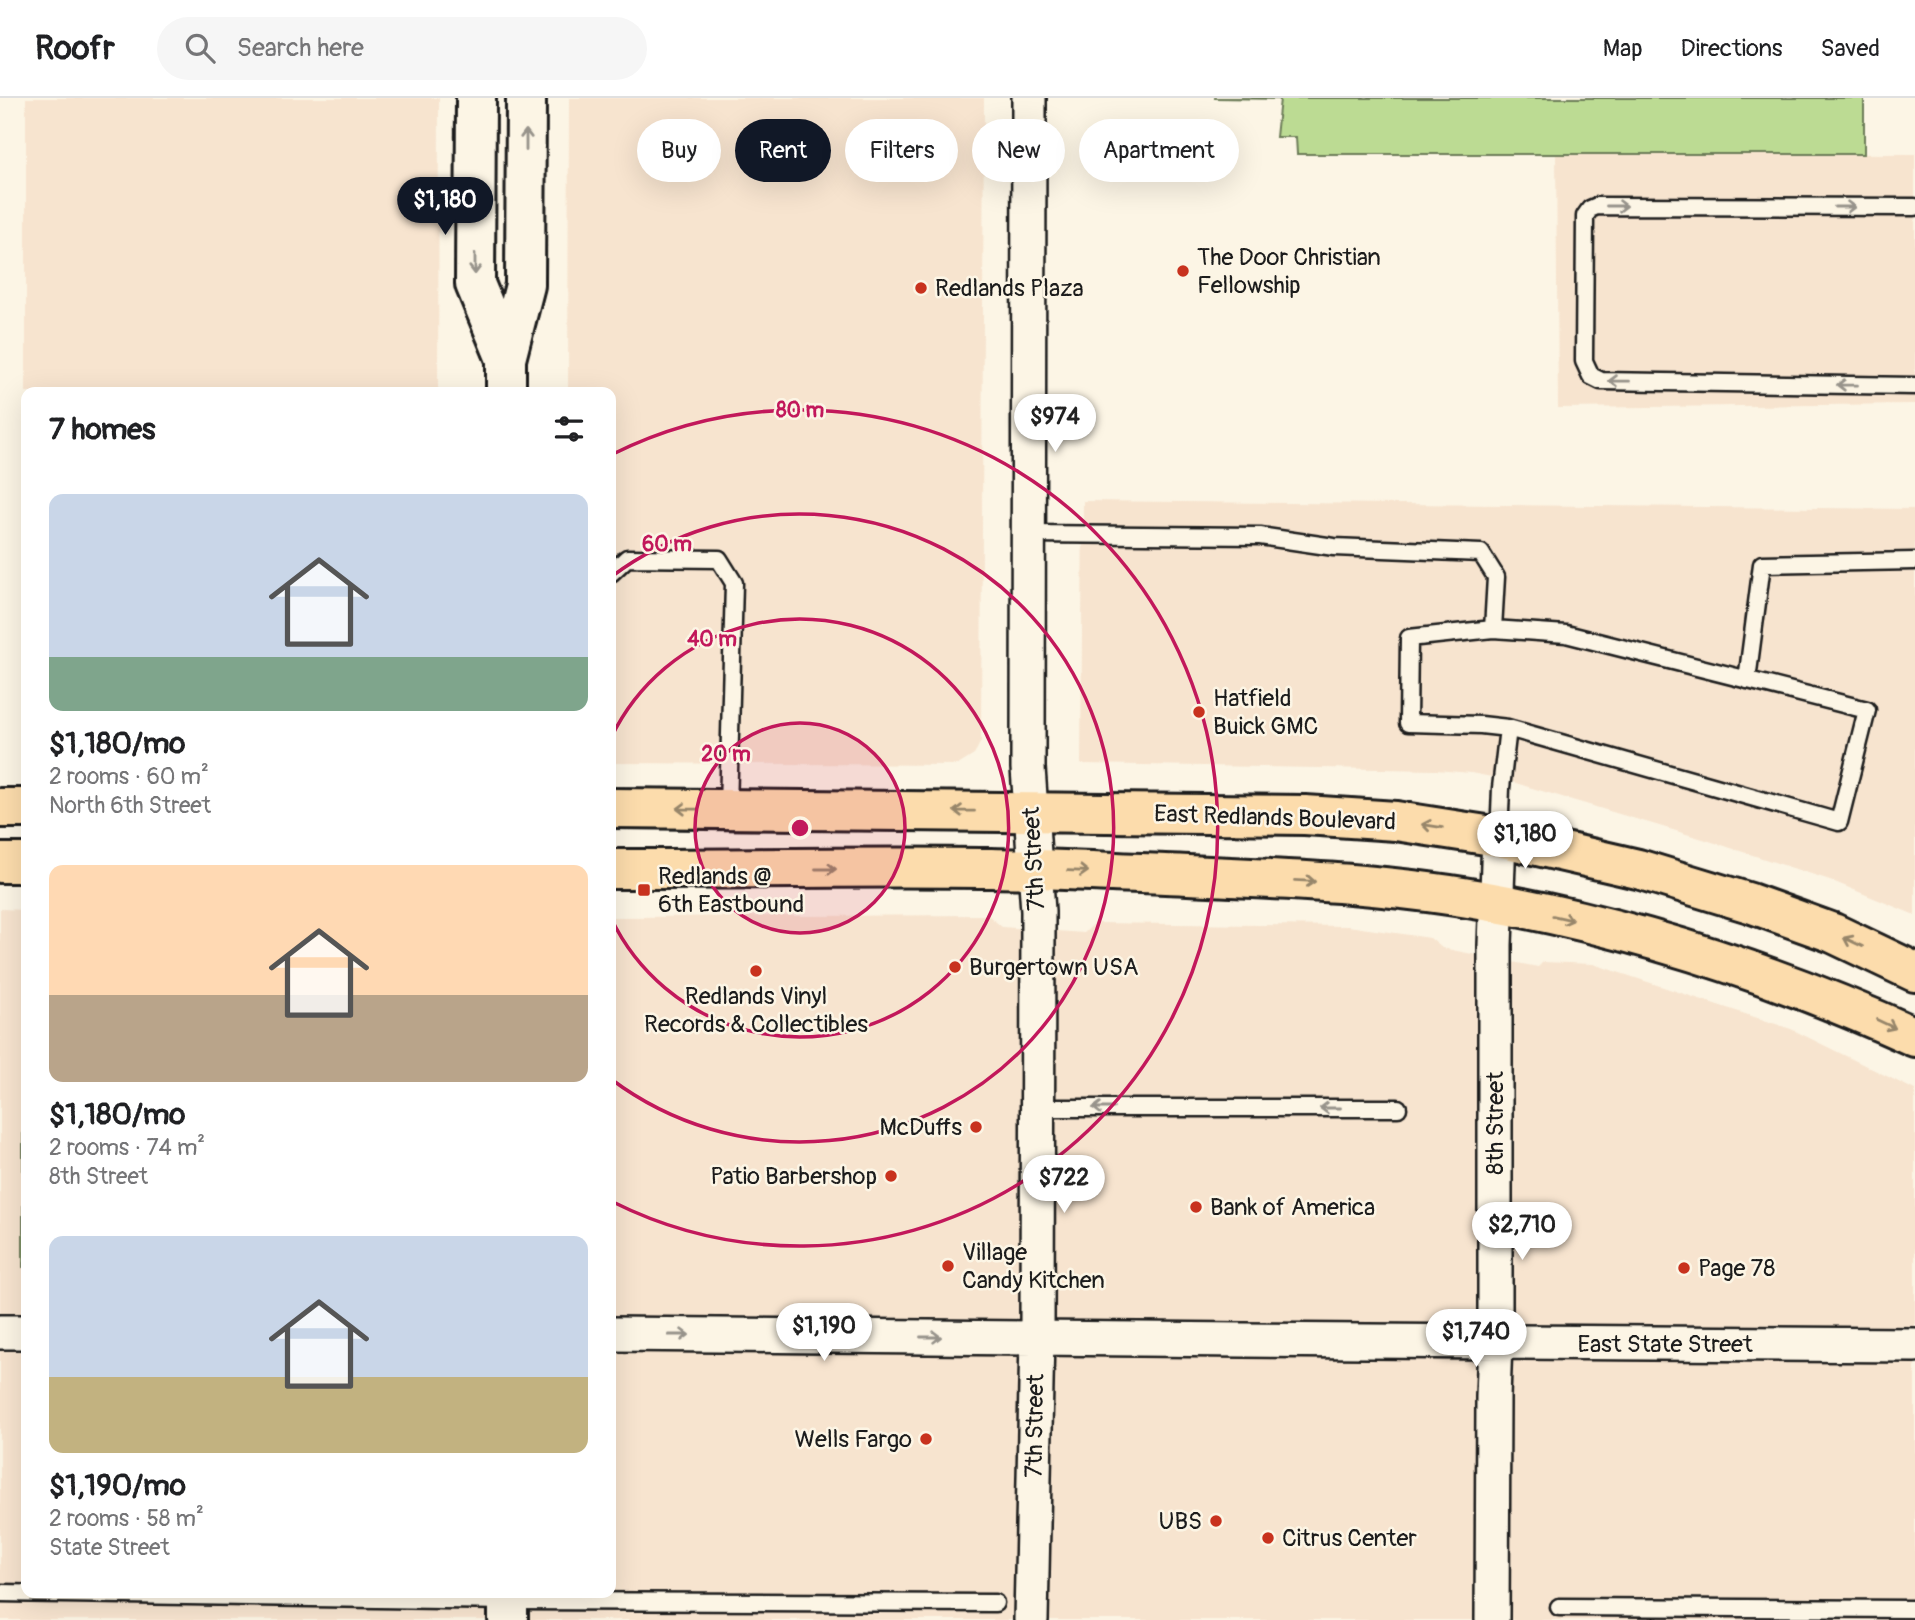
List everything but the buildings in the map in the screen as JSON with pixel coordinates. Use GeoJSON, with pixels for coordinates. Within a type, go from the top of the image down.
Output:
{"type":"FeatureCollection","features":[{"type":"Feature","properties":{"kind":"main road"},"geometry":{"type":"LineString","coordinates":[[476,98],[475,284],[506,376]]}},
{"type":"Feature","properties":{"kind":"main road"},"geometry":{"type":"LineString","coordinates":[[506,376],[525,285],[526,98]]}},
{"type":"Feature","properties":{"kind":"main road"},"geometry":{"type":"LineString","coordinates":[[0,808],[21,808]]}},
{"type":"Feature","properties":{"kind":"main road","name":"East Redlands Boulevard"},"geometry":{"type":"LineString","coordinates":[[616,808],[1305,815],[1396,821],[1499,837],[1638,869],[1750,903],[1833,933],[1915,972]]}},
{"type":"Feature","properties":{"kind":"main road"},"geometry":{"type":"LineString","coordinates":[[0,863],[21,863]]}},
{"type":"Feature","properties":{"kind":"main road"},"geometry":{"type":"LineString","coordinates":[[616,869],[1036,870],[1367,885],[1496,903],[1629,932],[1751,970],[1915,1037]]}},
{"type":"Feature","properties":{"kind":"street","name":"7th Street"},"geometry":{"type":"LineString","coordinates":[[1029,98],[1028,768],[1036,870],[1037,1108],[1037,1337],[1031,1620]]}},
{"type":"Feature","properties":{"kind":"street","name":"8th Street"},"geometry":{"type":"LineString","coordinates":[[1492,1620],[1496,903],[1499,837]]}},
{"type":"Feature","properties":{"kind":"street"},"geometry":{"type":"LineString","coordinates":[[0,1332],[21,1332]]}},
{"type":"Feature","properties":{"kind":"street","name":"East State Street"},"geometry":{"type":"LineString","coordinates":[[616,1334],[1915,1345]]}},
{"type":"Feature","properties":{"kind":"lane"},"geometry":{"type":"LineString","coordinates":[[1915,207],[1597,206],[1590,209],[1585,216],[1584,361],[1591,376],[1601,381],[1915,386]]}},
{"type":"Feature","properties":{"kind":"lane"},"geometry":{"type":"LineString","coordinates":[[1027,534],[1260,536],[1334,547],[1481,554],[1496,577],[1493,629]]}},
{"type":"Feature","properties":{"kind":"lane"},"geometry":{"type":"LineString","coordinates":[[616,568],[627,558],[719,559],[734,583],[727,809]]}},
{"type":"Feature","properties":{"kind":"lane"},"geometry":{"type":"LineString","coordinates":[[1747,680],[1762,565],[1915,561]]}},
{"type":"Feature","properties":{"kind":"lane"},"geometry":{"type":"LineString","coordinates":[[1493,629],[1566,634],[1867,709],[1839,821],[1508,728],[1408,723],[1409,638],[1493,629]]}},
{"type":"Feature","properties":{"kind":"lane"},"geometry":{"type":"LineString","coordinates":[[1499,837],[1508,728]]}},
{"type":"Feature","properties":{"kind":"lane"},"geometry":{"type":"LineString","coordinates":[[1037,1108],[1398,1108]]}},
{"type":"Feature","properties":{"kind":"lane"},"geometry":{"type":"LineString","coordinates":[[0,1593],[21,1593]]}},
{"type":"Feature","properties":{"kind":"lane"},"geometry":{"type":"LineString","coordinates":[[231,1598],[508,1604],[995,1602]]}},
{"type":"Feature","properties":{"kind":"lane"},"geometry":{"type":"LineString","coordinates":[[1559,1606],[1915,1609]]}},
{"type":"Feature","properties":{"kind":"shaded area"},"geometry":{"type":"Polygon","coordinates":[[[26,98],[439,98],[438,387],[26,387],[26,98]]]}},
{"type":"Feature","properties":{"kind":"shaded area"},"geometry":{"type":"Polygon","coordinates":[[[569,98],[984,98],[984,119],[972,119],[972,182],[984,182],[981,741],[974,755],[958,765],[616,763],[616,387],[568,387],[569,98]]]}},
{"type":"Feature","properties":{"kind":"shaded area"},"geometry":{"type":"Polygon","coordinates":[[[1556,153],[1915,154],[1915,404],[1558,408],[1556,153]]]}},
{"type":"Feature","properties":{"kind":"shaded area"},"geometry":{"type":"Polygon","coordinates":[[[1083,501],[1915,509],[1915,915],[1830,880],[1703,839],[1502,779],[1471,773],[1436,770],[1081,764],[1083,501]]]}},
{"type":"Feature","properties":{"kind":"shaded area"},"geometry":{"type":"Polygon","coordinates":[[[0,909],[21,910],[21,1598],[616,1598],[616,917],[988,915],[1002,927],[1084,933],[1095,923],[1348,926],[1430,938],[1442,948],[1538,967],[1543,962],[1593,964],[1791,1029],[1915,1090],[1915,1620],[0,1620],[0,909]]]}},
{"type":"Feature","properties":{"kind":"green space"},"geometry":{"type":"Polygon","coordinates":[[[1214,98],[1864,98],[1864,154],[1297,154],[1296,137],[1276,137],[1280,99],[1214,98]]]}},
{"type":"Feature","properties":{"kind":"place","name":"The Door Christian Fellowship"},"geometry":{"type":"Point","coordinates":[1183,271]}},
{"type":"Feature","properties":{"kind":"place","name":"Redlands Plaza"},"geometry":{"type":"Point","coordinates":[921,288]}},
{"type":"Feature","properties":{"kind":"place","name":"Hatfield Buick GMC"},"geometry":{"type":"Point","coordinates":[1199,712]}},
{"type":"Feature","properties":{"kind":"place","name":"Redlands @ 6th Eastbound"},"geometry":{"type":"Point","coordinates":[644,890]}},
{"type":"Feature","properties":{"kind":"place","name":"Burgertown USA"},"geometry":{"type":"Point","coordinates":[955,967]}},
{"type":"Feature","properties":{"kind":"place","name":"Redlands Vinyl Records & Collectibles"},"geometry":{"type":"Point","coordinates":[756,971]}},
{"type":"Feature","properties":{"kind":"place","name":"McDuffs"},"geometry":{"type":"Point","coordinates":[976,1127]}},
{"type":"Feature","properties":{"kind":"place","name":"Patio Barbershop"},"geometry":{"type":"Point","coordinates":[891,1176]}},
{"type":"Feature","properties":{"kind":"place","name":"Bank of America"},"geometry":{"type":"Point","coordinates":[1196,1207]}},
{"type":"Feature","properties":{"kind":"place","name":"Village Candy Kitchen"},"geometry":{"type":"Point","coordinates":[948,1266]}},
{"type":"Feature","properties":{"kind":"place","name":"Page 78"},"geometry":{"type":"Point","coordinates":[1684,1268]}},
{"type":"Feature","properties":{"kind":"place","name":"Wells Fargo"},"geometry":{"type":"Point","coordinates":[926,1439]}},
{"type":"Feature","properties":{"kind":"place","name":"UBS"},"geometry":{"type":"Point","coordinates":[1216,1521]}},
{"type":"Feature","properties":{"kind":"place","name":"Citrus Center"},"geometry":{"type":"Point","coordinates":[1268,1538]}}]}
